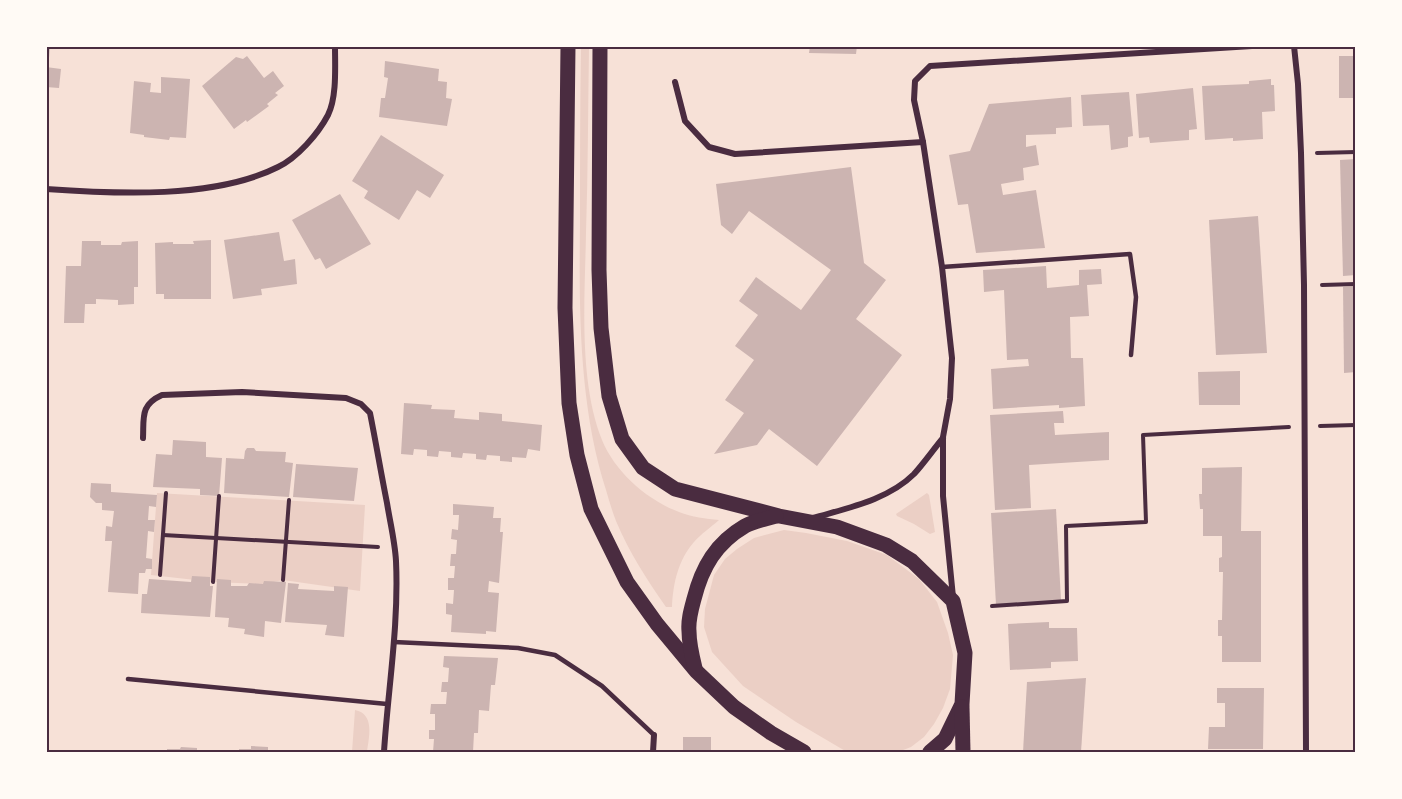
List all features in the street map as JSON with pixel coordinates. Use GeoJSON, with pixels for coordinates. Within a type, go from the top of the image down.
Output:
{"type":"FeatureCollection","features":[{"type":"Feature","properties":{"kind":"main road"},"geometry":{"type":"LineString","coordinates":[[568,46],[566,308],[569,403],[577,455],[591,509],[627,582],[657,624],[696,671],[734,707],[804,753]]}},
{"type":"Feature","properties":{"kind":"main road"},"geometry":{"type":"LineString","coordinates":[[600,46],[601,328],[609,396],[622,439],[643,468],[675,489],[779,516],[837,527],[886,545],[912,561],[953,601],[965,653],[962,704],[963,753]]}},
{"type":"Feature","properties":{"kind":"main road"},"geometry":{"type":"LineString","coordinates":[[696,671],[689,631],[690,615],[704,567],[728,537],[748,524],[779,516]]}},
{"type":"Feature","properties":{"kind":"main road"},"geometry":{"type":"LineString","coordinates":[[930,753],[945,740],[962,704]]}},
{"type":"Feature","properties":{"kind":"street"},"geometry":{"type":"LineString","coordinates":[[46,189],[96,192],[178,191],[210,188],[255,177],[280,167],[301,151],[329,113],[335,87],[335,46]]}},
{"type":"Feature","properties":{"kind":"street"},"geometry":{"type":"LineString","coordinates":[[953,601],[943,496],[943,437],[950,399],[952,358],[942,267],[923,142],[914,100],[915,81],[930,66],[1252,46]]}},
{"type":"Feature","properties":{"kind":"street"},"geometry":{"type":"LineString","coordinates":[[1294,46],[1301,153],[1304,285],[1306,753]]}},
{"type":"Feature","properties":{"kind":"street"},"geometry":{"type":"LineString","coordinates":[[675,82],[685,121],[710,147],[735,154],[923,142]]}},
{"type":"Feature","properties":{"kind":"street"},"geometry":{"type":"LineString","coordinates":[[143,438],[145,410],[151,400],[162,395],[242,392],[346,398],[361,404],[370,413],[396,560],[394,642],[384,753]]}},
{"type":"Feature","properties":{"kind":"street"},"geometry":{"type":"LineString","coordinates":[[807,520],[887,494],[913,475],[943,437]]}},
{"type":"Feature","properties":{"kind":"street"},"geometry":{"type":"LineString","coordinates":[[653,753],[654,735]]}},
{"type":"Feature","properties":{"kind":"lane"},"geometry":{"type":"LineString","coordinates":[[942,267],[1130,254],[1136,297],[1131,355]]}},
{"type":"Feature","properties":{"kind":"lane"},"geometry":{"type":"LineString","coordinates":[[394,642],[518,648],[555,656],[602,686],[654,735]]}},
{"type":"Feature","properties":{"kind":"lane"},"geometry":{"type":"LineString","coordinates":[[128,679],[387,704]]}},
{"type":"Feature","properties":{"kind":"path"},"geometry":{"type":"LineString","coordinates":[[1301,153],[1356,152]]}},
{"type":"Feature","properties":{"kind":"path"},"geometry":{"type":"LineString","coordinates":[[1304,285],[1356,284]]}},
{"type":"Feature","properties":{"kind":"path"},"geometry":{"type":"LineString","coordinates":[[992,606],[1067,601],[1066,526],[1146,522],[1143,435],[1356,425]]}},
{"type":"Feature","properties":{"kind":"path"},"geometry":{"type":"LineString","coordinates":[[160,575],[166,493]]}},
{"type":"Feature","properties":{"kind":"path"},"geometry":{"type":"LineString","coordinates":[[213,582],[219,496]]}},
{"type":"Feature","properties":{"kind":"path"},"geometry":{"type":"LineString","coordinates":[[283,580],[289,500]]}},
{"type":"Feature","properties":{"kind":"path"},"geometry":{"type":"LineString","coordinates":[[163,535],[394,548]]}},
{"type":"Feature","properties":{"kind":"shaded area"},"geometry":{"type":"Polygon","coordinates":[[[581,47],[589,47],[584,310],[586,365],[594,416],[608,452],[633,484],[667,507],[689,515],[719,520],[697,539],[680,564],[675,581],[672,607],[666,607],[659,597],[621,532],[606,490],[590,425],[582,358],[581,325],[581,47]]]}},
{"type":"Feature","properties":{"kind":"shaded area"},"geometry":{"type":"Polygon","coordinates":[[[157,493],[365,505],[360,591],[283,580],[263,584],[213,582],[151,575],[157,493]]]}},
{"type":"Feature","properties":{"kind":"shaded area"},"geometry":{"type":"Polygon","coordinates":[[[927,493],[935,532],[930,534],[896,514],[927,493]]]}},
{"type":"Feature","properties":{"kind":"shaded area"},"geometry":{"type":"Polygon","coordinates":[[[784,530],[847,541],[887,555],[919,579],[937,602],[953,655],[950,689],[934,724],[924,737],[911,747],[898,752],[847,752],[796,722],[743,686],[712,652],[704,627],[705,609],[714,575],[725,559],[754,538],[784,530]]]}},
{"type":"Feature","properties":{"kind":"shaded area"},"geometry":{"type":"Polygon","coordinates":[[[355,710],[366,716],[368,721],[367,752],[352,752],[355,710]]]}},
{"type":"Feature","properties":{"kind":"building"},"geometry":{"type":"Polygon","coordinates":[[[46,46],[50,46],[49,58],[46,58],[46,46]]]}},
{"type":"Feature","properties":{"kind":"building"},"geometry":{"type":"Polygon","coordinates":[[[810,46],[857,46],[856,54],[809,53],[810,46]]]}},
{"type":"Feature","properties":{"kind":"building"},"geometry":{"type":"Polygon","coordinates":[[[247,56],[264,78],[273,71],[284,86],[275,93],[278,95],[267,104],[269,106],[234,129],[202,86],[236,57],[243,59],[247,56]]]}},
{"type":"Feature","properties":{"kind":"building"},"geometry":{"type":"Polygon","coordinates":[[[1339,56],[1356,56],[1354,98],[1339,98],[1339,56]]]}},
{"type":"Feature","properties":{"kind":"building"},"geometry":{"type":"Polygon","coordinates":[[[385,61],[439,69],[438,81],[447,82],[446,98],[452,99],[447,126],[379,117],[381,98],[385,98],[388,78],[384,77],[385,61]]]}},
{"type":"Feature","properties":{"kind":"building"},"geometry":{"type":"Polygon","coordinates":[[[46,67],[61,69],[59,88],[46,87],[46,67]]]}},
{"type":"Feature","properties":{"kind":"building"},"geometry":{"type":"Polygon","coordinates":[[[161,77],[190,79],[186,138],[170,137],[169,140],[130,133],[134,81],[151,83],[150,92],[161,93],[161,77]]]}},
{"type":"Feature","properties":{"kind":"building"},"geometry":{"type":"Polygon","coordinates":[[[1271,79],[1271,85],[1274,85],[1275,111],[1262,112],[1263,139],[1205,140],[1202,86],[1249,84],[1249,81],[1271,79]]]}},
{"type":"Feature","properties":{"kind":"building"},"geometry":{"type":"Polygon","coordinates":[[[1193,88],[1197,129],[1189,130],[1189,140],[1150,143],[1149,137],[1139,138],[1136,94],[1193,88]]]}},
{"type":"Feature","properties":{"kind":"building"},"geometry":{"type":"Polygon","coordinates":[[[1129,92],[1133,136],[1128,137],[1128,147],[1111,150],[1109,125],[1083,126],[1081,95],[1129,92]]]}},
{"type":"Feature","properties":{"kind":"building"},"geometry":{"type":"Polygon","coordinates":[[[1071,97],[1072,127],[1056,128],[1056,134],[1026,135],[1026,147],[1036,145],[1039,165],[1023,168],[1024,180],[1001,184],[1003,195],[1036,190],[1045,248],[976,253],[968,204],[958,205],[949,155],[970,151],[989,104],[1071,97]]]}},
{"type":"Feature","properties":{"kind":"building"},"geometry":{"type":"Polygon","coordinates":[[[381,135],[444,175],[430,198],[417,190],[399,220],[364,198],[368,191],[352,181],[381,135]]]}},
{"type":"Feature","properties":{"kind":"building"},"geometry":{"type":"Polygon","coordinates":[[[1356,159],[1356,275],[1343,276],[1340,160],[1356,159]]]}},
{"type":"Feature","properties":{"kind":"building"},"geometry":{"type":"Polygon","coordinates":[[[851,167],[864,263],[886,280],[856,319],[902,355],[817,466],[769,429],[757,445],[714,454],[744,413],[725,400],[754,360],[735,346],[758,315],[739,301],[756,277],[801,310],[831,270],[749,211],[732,234],[721,225],[716,184],[851,167]]]}},
{"type":"Feature","properties":{"kind":"building"},"geometry":{"type":"Polygon","coordinates":[[[340,194],[371,244],[326,269],[320,258],[315,260],[292,220],[340,194]]]}},
{"type":"Feature","properties":{"kind":"building"},"geometry":{"type":"Polygon","coordinates":[[[1258,216],[1267,353],[1216,355],[1209,220],[1258,216]]]}},
{"type":"Feature","properties":{"kind":"building"},"geometry":{"type":"Polygon","coordinates":[[[279,232],[284,261],[295,259],[297,284],[261,289],[262,295],[233,299],[224,240],[279,232]]]}},
{"type":"Feature","properties":{"kind":"building"},"geometry":{"type":"Polygon","coordinates":[[[211,240],[211,299],[164,299],[164,294],[156,294],[155,243],[194,244],[193,241],[211,240]]]}},
{"type":"Feature","properties":{"kind":"building"},"geometry":{"type":"Polygon","coordinates":[[[82,241],[101,241],[101,245],[121,245],[122,242],[138,241],[138,287],[134,287],[134,304],[118,305],[118,300],[96,299],[96,304],[85,304],[84,323],[64,323],[66,266],[81,266],[82,241]]]}},
{"type":"Feature","properties":{"kind":"building"},"geometry":{"type":"Polygon","coordinates":[[[1046,266],[1047,288],[1079,285],[1079,270],[1101,269],[1102,284],[1087,285],[1089,316],[1070,317],[1071,358],[1083,358],[1085,406],[1059,408],[1059,405],[993,409],[991,369],[1029,366],[1028,359],[1007,360],[1004,290],[984,292],[983,270],[1046,266]]]}},
{"type":"Feature","properties":{"kind":"building"},"geometry":{"type":"Polygon","coordinates":[[[1356,286],[1356,372],[1344,373],[1343,287],[1356,286]]]}},
{"type":"Feature","properties":{"kind":"building"},"geometry":{"type":"Polygon","coordinates":[[[1240,371],[1240,405],[1199,405],[1198,372],[1240,371]]]}},
{"type":"Feature","properties":{"kind":"building"},"geometry":{"type":"Polygon","coordinates":[[[404,403],[432,405],[431,409],[455,410],[454,418],[479,420],[479,412],[502,414],[502,421],[542,425],[540,451],[528,449],[526,458],[512,457],[512,462],[500,461],[500,456],[487,455],[486,460],[476,459],[476,454],[463,453],[462,458],[451,457],[451,452],[439,451],[438,457],[427,456],[427,450],[414,449],[413,455],[401,454],[404,403]]]}},
{"type":"Feature","properties":{"kind":"building"},"geometry":{"type":"Polygon","coordinates":[[[1063,411],[1064,423],[1054,423],[1055,435],[1109,432],[1109,460],[1029,465],[1031,508],[995,510],[990,415],[1063,411]]]}},
{"type":"Feature","properties":{"kind":"building"},"geometry":{"type":"Polygon","coordinates":[[[173,440],[206,442],[206,457],[222,458],[219,496],[200,495],[200,489],[153,487],[156,454],[172,455],[173,440]]]}},
{"type":"Feature","properties":{"kind":"building"},"geometry":{"type":"Polygon","coordinates":[[[247,448],[254,448],[256,451],[286,452],[285,462],[293,463],[289,497],[224,493],[226,458],[244,459],[247,448]]]}},
{"type":"Feature","properties":{"kind":"building"},"geometry":{"type":"Polygon","coordinates":[[[296,464],[358,468],[354,501],[293,497],[296,464]]]}},
{"type":"Feature","properties":{"kind":"building"},"geometry":{"type":"Polygon","coordinates":[[[1242,467],[1241,531],[1261,531],[1261,662],[1222,662],[1222,636],[1218,636],[1218,620],[1222,620],[1223,572],[1219,572],[1219,558],[1222,557],[1222,536],[1203,536],[1203,509],[1200,509],[1199,494],[1202,494],[1202,468],[1242,467]]]}},
{"type":"Feature","properties":{"kind":"building"},"geometry":{"type":"Polygon","coordinates":[[[91,483],[111,484],[111,492],[157,495],[156,507],[149,506],[148,520],[155,520],[154,532],[148,531],[146,558],[152,559],[152,569],[139,573],[138,594],[108,592],[112,541],[105,541],[106,526],[112,527],[114,511],[102,510],[102,503],[96,503],[90,497],[91,483]]]}},
{"type":"Feature","properties":{"kind":"building"},"geometry":{"type":"Polygon","coordinates":[[[453,504],[494,507],[493,518],[501,518],[500,532],[503,532],[499,583],[489,581],[488,592],[499,593],[496,632],[486,631],[486,634],[451,632],[452,615],[446,614],[446,603],[453,604],[454,590],[448,590],[448,578],[454,578],[455,566],[450,566],[451,554],[456,554],[457,540],[451,539],[452,529],[458,530],[459,515],[453,515],[453,504]]]}},
{"type":"Feature","properties":{"kind":"building"},"geometry":{"type":"Polygon","coordinates":[[[1056,509],[1061,600],[996,605],[991,513],[1056,509]]]}},
{"type":"Feature","properties":{"kind":"building"},"geometry":{"type":"Polygon","coordinates":[[[192,576],[210,577],[210,586],[213,586],[210,617],[141,613],[142,594],[147,594],[149,579],[191,582],[192,576]]]}},
{"type":"Feature","properties":{"kind":"building"},"geometry":{"type":"Polygon","coordinates":[[[217,579],[231,580],[231,586],[247,586],[249,583],[263,584],[264,581],[286,582],[281,623],[265,621],[264,637],[244,634],[245,629],[228,627],[229,618],[215,617],[217,579]]]}},
{"type":"Feature","properties":{"kind":"building"},"geometry":{"type":"Polygon","coordinates":[[[288,583],[299,584],[298,589],[334,591],[334,586],[348,587],[344,637],[325,635],[327,625],[285,622],[288,583]]]}},
{"type":"Feature","properties":{"kind":"building"},"geometry":{"type":"Polygon","coordinates":[[[1049,622],[1049,628],[1077,628],[1078,661],[1051,662],[1051,668],[1010,670],[1008,624],[1049,622]]]}},
{"type":"Feature","properties":{"kind":"building"},"geometry":{"type":"Polygon","coordinates":[[[444,656],[498,658],[495,685],[491,685],[489,711],[479,710],[478,733],[474,733],[473,752],[433,752],[434,739],[429,739],[429,730],[435,730],[435,714],[430,714],[431,704],[446,704],[447,692],[441,692],[442,682],[448,682],[449,668],[443,667],[444,656]]]}},
{"type":"Feature","properties":{"kind":"building"},"geometry":{"type":"Polygon","coordinates":[[[1086,678],[1081,752],[1023,752],[1027,682],[1086,678]]]}},
{"type":"Feature","properties":{"kind":"building"},"geometry":{"type":"Polygon","coordinates":[[[1217,688],[1264,688],[1263,749],[1208,749],[1209,727],[1225,727],[1225,703],[1217,703],[1217,688]]]}},
{"type":"Feature","properties":{"kind":"building"},"geometry":{"type":"Polygon","coordinates":[[[683,737],[711,737],[711,752],[683,752],[683,737]]]}},
{"type":"Feature","properties":{"kind":"building"},"geometry":{"type":"Polygon","coordinates":[[[251,746],[268,747],[268,752],[239,752],[239,749],[251,749],[251,746]]]}},
{"type":"Feature","properties":{"kind":"building"},"geometry":{"type":"Polygon","coordinates":[[[181,747],[197,748],[197,752],[167,752],[167,749],[180,749],[181,747]]]}}]}
